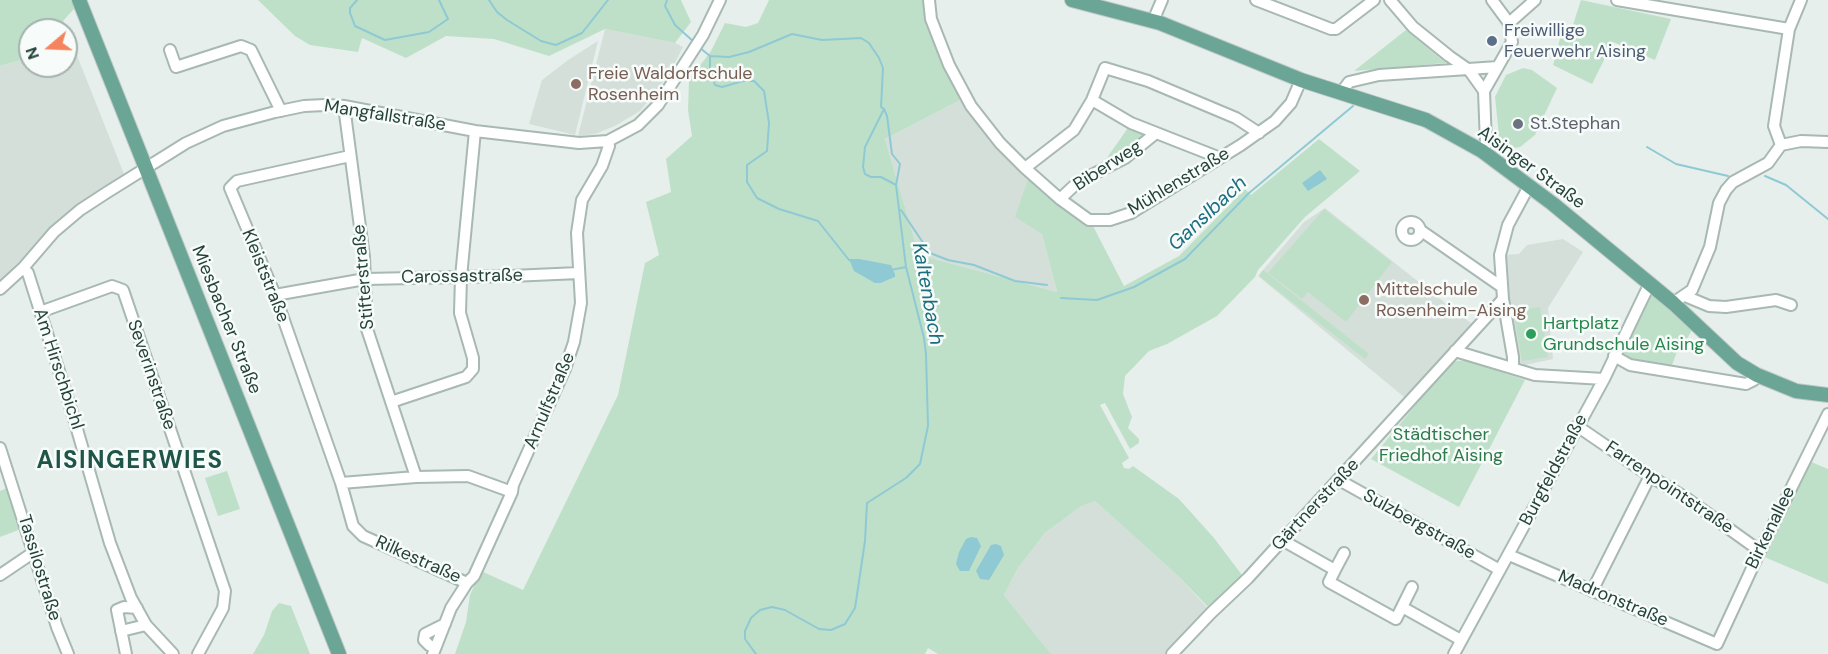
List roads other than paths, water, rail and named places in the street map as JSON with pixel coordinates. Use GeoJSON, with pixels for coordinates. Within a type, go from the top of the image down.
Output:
{"type":"FeatureCollection","features":[{"type":"Feature","properties":{"kind":"main road","name":"Miesbacher Straße"},"geometry":{"type":"LineString","coordinates":[[79,0],[339,654]]}},
{"type":"Feature","properties":{"kind":"main road","name":"Aisinger Straße"},"geometry":{"type":"LineString","coordinates":[[1072,0],[1153,21],[1301,80],[1426,120],[1482,150],[1650,283],[1679,300],[1737,363],[1758,375],[1796,391],[1828,394]]}},
{"type":"Feature","properties":{"kind":"street","name":"Mangfallstraße"},"geometry":{"type":"LineString","coordinates":[[0,289],[23,268],[54,232],[80,210],[146,168],[186,144],[224,126],[281,111],[311,105],[344,106],[475,130],[579,143],[608,141],[638,125],[657,105],[703,35],[720,0]]}},
{"type":"Feature","properties":{"kind":"street","name":"Mühlenstraße"},"geometry":{"type":"LineString","coordinates":[[929,0],[931,20],[945,56],[971,106],[1000,143],[1025,168],[1059,199],[1089,220],[1110,220],[1131,213],[1259,133],[1275,121],[1291,103],[1301,80]]}},
{"type":"Feature","properties":{"kind":"street"},"geometry":{"type":"LineString","coordinates":[[1153,21],[1161,0]]}},
{"type":"Feature","properties":{"kind":"street"},"geometry":{"type":"LineString","coordinates":[[1256,0],[1331,29],[1336,29],[1374,0]]}},
{"type":"Feature","properties":{"kind":"street"},"geometry":{"type":"LineString","coordinates":[[1389,0],[1413,27],[1469,70],[1485,91]]}},
{"type":"Feature","properties":{"kind":"street"},"geometry":{"type":"LineString","coordinates":[[1482,150],[1486,144],[1485,91],[1512,42],[1509,22],[1492,0]]}},
{"type":"Feature","properties":{"kind":"street"},"geometry":{"type":"LineString","coordinates":[[1509,22],[1535,0]]}},
{"type":"Feature","properties":{"kind":"street"},"geometry":{"type":"LineString","coordinates":[[1617,0],[1789,29]]}},
{"type":"Feature","properties":{"kind":"street"},"geometry":{"type":"LineString","coordinates":[[1781,144],[1774,126],[1789,29],[1801,0]]}},
{"type":"Feature","properties":{"kind":"street"},"geometry":{"type":"LineString","coordinates":[[170,50],[176,67],[241,46],[251,50],[281,111]]}},
{"type":"Feature","properties":{"kind":"street"},"geometry":{"type":"LineString","coordinates":[[1341,93],[1349,82],[1379,75],[1498,67]]}},
{"type":"Feature","properties":{"kind":"street"},"geometry":{"type":"LineString","coordinates":[[1025,168],[1074,130],[1092,100],[1105,68],[1148,81],[1236,118],[1259,133]]}},
{"type":"Feature","properties":{"kind":"street"},"geometry":{"type":"LineString","coordinates":[[1092,100],[1131,123],[1221,158]]}},
{"type":"Feature","properties":{"kind":"street","name":"Stifterstraße"},"geometry":{"type":"LineString","coordinates":[[344,106],[364,257],[367,330],[416,477]]}},
{"type":"Feature","properties":{"kind":"street"},"geometry":{"type":"LineString","coordinates":[[391,402],[466,377],[473,369],[473,358],[460,313],[461,277],[475,130]]}},
{"type":"Feature","properties":{"kind":"street","name":"Biberweg"},"geometry":{"type":"LineString","coordinates":[[1059,199],[1078,182],[1095,171],[1125,158],[1156,133]]}},
{"type":"Feature","properties":{"kind":"street","name":"Arnulfstraße"},"geometry":{"type":"LineString","coordinates":[[512,492],[565,369],[574,342],[581,303],[577,233],[582,200],[602,166],[609,146],[608,141]]}},
{"type":"Feature","properties":{"kind":"street"},"geometry":{"type":"LineString","coordinates":[[1679,300],[1692,290],[1710,247],[1719,203],[1726,190],[1743,175],[1760,169],[1768,163],[1781,144],[1801,141],[1828,142]]}},
{"type":"Feature","properties":{"kind":"street","name":"Kleiststraße"},"geometry":{"type":"LineString","coordinates":[[341,483],[275,296],[232,194],[231,185],[237,180],[350,156]]}},
{"type":"Feature","properties":{"kind":"street"},"geometry":{"type":"LineString","coordinates":[[1513,368],[1502,293],[1500,255],[1504,236],[1529,186]]}},
{"type":"Feature","properties":{"kind":"street"},"geometry":{"type":"LineString","coordinates":[[1420,230],[1502,293]]}},
{"type":"Feature","properties":{"kind":"street","name":"Am Hirschbichl"},"geometry":{"type":"LineString","coordinates":[[23,268],[28,273],[110,543],[131,598],[146,625],[173,654]]}},
{"type":"Feature","properties":{"kind":"street","name":"Carossastraße"},"geometry":{"type":"LineString","coordinates":[[275,296],[365,279],[579,273]]}},
{"type":"Feature","properties":{"kind":"street","name":"Burgfeldstraße"},"geometry":{"type":"LineString","coordinates":[[1454,654],[1604,379],[1650,283]]}},
{"type":"Feature","properties":{"kind":"street","name":"Severinstraße"},"geometry":{"type":"LineString","coordinates":[[40,312],[112,286],[123,290],[225,591],[223,608],[198,654]]}},
{"type":"Feature","properties":{"kind":"street","name":"Gärtnerstraße"},"geometry":{"type":"LineString","coordinates":[[1172,654],[1248,578],[1339,480],[1455,351],[1502,293]]}},
{"type":"Feature","properties":{"kind":"street"},"geometry":{"type":"LineString","coordinates":[[1679,300],[1726,308],[1776,300],[1791,305]]}},
{"type":"Feature","properties":{"kind":"street"},"geometry":{"type":"LineString","coordinates":[[1455,351],[1535,375],[1604,379]]}},
{"type":"Feature","properties":{"kind":"street"},"geometry":{"type":"LineString","coordinates":[[1614,356],[1630,365],[1746,384],[1758,375]]}},
{"type":"Feature","properties":{"kind":"street","name":"Birkenallee"},"geometry":{"type":"LineString","coordinates":[[1717,644],[1828,414]]}},
{"type":"Feature","properties":{"kind":"street","name":"Farrenpointstraße"},"geometry":{"type":"LineString","coordinates":[[1577,426],[1686,498],[1760,551]]}},
{"type":"Feature","properties":{"kind":"street","name":"Tassilostraße"},"geometry":{"type":"LineString","coordinates":[[0,448],[57,627],[68,654]]}},
{"type":"Feature","properties":{"kind":"street"},"geometry":{"type":"LineString","coordinates":[[341,483],[416,477],[468,476],[512,492]]}},
{"type":"Feature","properties":{"kind":"street"},"geometry":{"type":"LineString","coordinates":[[1592,591],[1650,476]]}},
{"type":"Feature","properties":{"kind":"street","name":"Sulzbergstraße"},"geometry":{"type":"LineString","coordinates":[[1339,480],[1500,570]]}},
{"type":"Feature","properties":{"kind":"street","name":"Rilkestraße"},"geometry":{"type":"LineString","coordinates":[[341,483],[357,532],[467,583],[474,576],[512,492]]}},
{"type":"Feature","properties":{"kind":"street"},"geometry":{"type":"LineString","coordinates":[[1282,540],[1335,570]]}},
{"type":"Feature","properties":{"kind":"street"},"geometry":{"type":"LineString","coordinates":[[0,575],[34,552]]}},
{"type":"Feature","properties":{"kind":"street"},"geometry":{"type":"LineString","coordinates":[[1344,554],[1329,582],[1396,619],[1413,587]]}},
{"type":"Feature","properties":{"kind":"street","name":"Madronstraße"},"geometry":{"type":"LineString","coordinates":[[1509,555],[1717,644]]}},
{"type":"Feature","properties":{"kind":"street"},"geometry":{"type":"LineString","coordinates":[[434,651],[451,608],[467,583]]}},
{"type":"Feature","properties":{"kind":"street"},"geometry":{"type":"LineString","coordinates":[[126,654],[117,610],[124,607],[136,608]]}},
{"type":"Feature","properties":{"kind":"street"},"geometry":{"type":"LineString","coordinates":[[1402,607],[1461,640]]}},
{"type":"Feature","properties":{"kind":"street"},"geometry":{"type":"LineString","coordinates":[[121,631],[146,625]]}},
{"type":"Feature","properties":{"kind":"water"},"geometry":{"type":"Polygon","coordinates":[[[1320,170],[1327,179],[1308,191],[1302,183],[1320,170]]]}},
{"type":"Feature","properties":{"kind":"water"},"geometry":{"type":"Polygon","coordinates":[[[849,259],[891,265],[895,277],[875,283],[854,271],[849,259]]]}},
{"type":"Feature","properties":{"kind":"water"},"geometry":{"type":"Polygon","coordinates":[[[977,538],[981,546],[969,571],[960,571],[956,564],[959,552],[966,539],[977,538]]]}},
{"type":"Feature","properties":{"kind":"water"},"geometry":{"type":"Polygon","coordinates":[[[991,545],[1001,546],[1004,555],[989,580],[980,579],[976,571],[991,545]]]}},
{"type":"Feature","properties":{"kind":"waterway","name":"Kaltenbach"},"geometry":{"type":"LineString","coordinates":[[357,0],[350,8],[355,26],[385,40],[429,32],[448,19],[439,0]]}},
{"type":"Feature","properties":{"kind":"waterway","name":"Kaltenbach"},"geometry":{"type":"LineString","coordinates":[[489,0],[497,12],[507,20],[541,41],[556,45],[582,33],[608,0]]}},
{"type":"Feature","properties":{"kind":"waterway","name":"Kaltenbach"},"geometry":{"type":"LineString","coordinates":[[667,0],[665,6],[675,25],[694,42]]}},
{"type":"Feature","properties":{"kind":"waterway","name":"Kaltenbach"},"geometry":{"type":"LineString","coordinates":[[700,48],[710,56],[729,57],[749,52],[792,34],[822,40],[861,38],[869,43],[883,68],[881,107],[887,116],[892,154],[900,164],[896,185],[906,267],[926,354],[928,426],[920,464],[906,478],[867,503],[865,541],[855,608],[845,624],[831,630],[819,629],[785,610],[772,607],[760,610],[751,618],[745,631],[745,639],[756,654]]}},
{"type":"Feature","properties":{"kind":"waterway"},"geometry":{"type":"LineString","coordinates":[[710,56],[710,72],[715,85],[722,87],[743,81],[754,81],[764,91],[769,123],[767,151],[747,165],[747,182],[757,198],[779,209],[818,221],[849,260]]}},
{"type":"Feature","properties":{"kind":"waterway","name":"Ganslbach"},"geometry":{"type":"LineString","coordinates":[[1061,298],[1097,300],[1134,287],[1185,259],[1249,193],[1353,106]]}},
{"type":"Feature","properties":{"kind":"waterway"},"geometry":{"type":"LineString","coordinates":[[884,109],[865,147],[863,167],[865,174],[871,177],[881,177],[896,185]]}},
{"type":"Feature","properties":{"kind":"waterway","name":"Ganslbach"},"geometry":{"type":"LineString","coordinates":[[1647,147],[1676,164],[1728,176]]}},
{"type":"Feature","properties":{"kind":"waterway","name":"Ganslbach"},"geometry":{"type":"LineString","coordinates":[[1765,176],[1786,185],[1828,219]]}},
{"type":"Feature","properties":{"kind":"waterway","name":"Ganslbach"},"geometry":{"type":"LineString","coordinates":[[901,210],[930,253],[948,260],[974,265],[1015,281],[1047,285]]}},
{"type":"Feature","properties":{"kind":"waterway"},"geometry":{"type":"LineString","coordinates":[[891,270],[906,267]]}},
{"type":"Feature","properties":{"kind":"place","name":"Freiwillige Feuerwehr Aising"},"geometry":{"type":"Point","coordinates":[1492,41]}},
{"type":"Feature","properties":{"kind":"place","name":"Freie Waldorfschule Rosenheim"},"geometry":{"type":"Point","coordinates":[576,84]}},
{"type":"Feature","properties":{"kind":"place","name":"St.Stephan"},"geometry":{"type":"Point","coordinates":[1518,124]}},
{"type":"Feature","properties":{"kind":"place","name":"Mittelschule Rosenheim-Aising"},"geometry":{"type":"Point","coordinates":[1364,300]}},
{"type":"Feature","properties":{"kind":"place","name":"Hartplatz Grundschule Aising"},"geometry":{"type":"Point","coordinates":[1531,334]}},
{"type":"Feature","properties":{"kind":"district","name":"AISINGERWIES"},"geometry":{"type":"Point","coordinates":[130,462]}},
{"type":"Feature","properties":{"kind":"park label","name":"Städtischer Friedhof Aising"},"geometry":{"type":"Point","coordinates":[1441,445]}}]}
